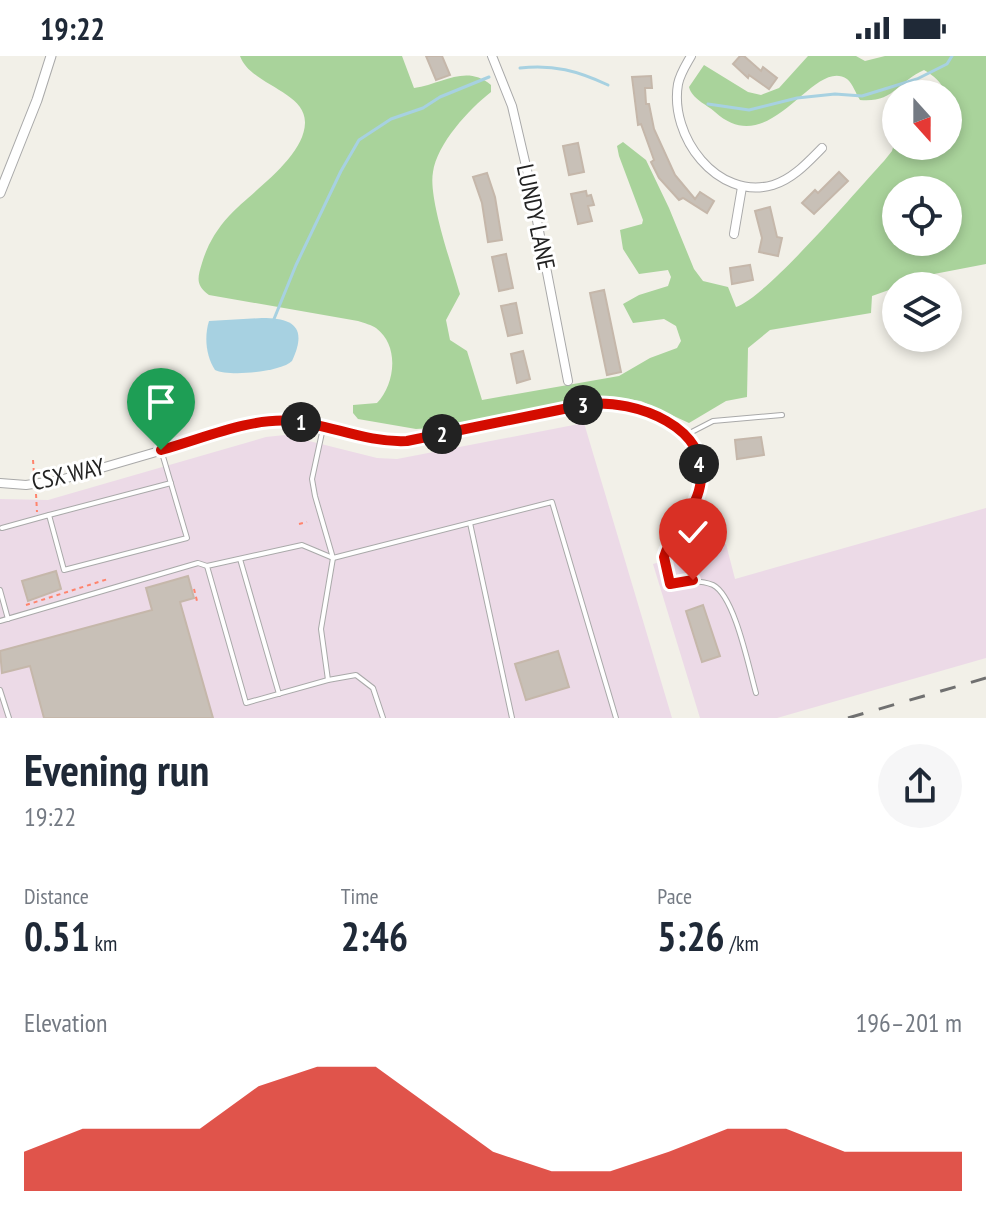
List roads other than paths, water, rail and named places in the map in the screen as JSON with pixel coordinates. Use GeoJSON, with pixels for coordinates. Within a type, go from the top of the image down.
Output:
{"type":"FeatureCollection","features":[{"type":"Feature","properties":{"kind":"street"},"geometry":{"type":"LineString","coordinates":[[0,193],[4,171],[37,100],[51,56]]}},
{"type":"Feature","properties":{"kind":"street","name":"LUNDY LANE"},"geometry":{"type":"LineString","coordinates":[[492,56],[512,106],[568,381]]}},
{"type":"Feature","properties":{"kind":"street"},"geometry":{"type":"LineString","coordinates":[[691,56],[680,77],[677,92],[685,131],[701,160],[724,181],[742,187],[762,187],[784,180],[822,148]]}},
{"type":"Feature","properties":{"kind":"street"},"geometry":{"type":"LineString","coordinates":[[734,234],[742,187]]}},
{"type":"Feature","properties":{"kind":"street","name":"CSX WAY"},"geometry":{"type":"LineString","coordinates":[[0,483],[49,482],[249,425],[274,421],[291,421],[371,440],[407,441],[588,404],[615,403],[655,414],[684,436]]}},
{"type":"Feature","properties":{"kind":"street"},"geometry":{"type":"LineString","coordinates":[[684,436],[698,455],[701,485]]}},
{"type":"Feature","properties":{"kind":"lane"},"geometry":{"type":"LineString","coordinates":[[684,436],[713,421],[782,415]]}},
{"type":"Feature","properties":{"kind":"lane"},"geometry":{"type":"LineString","coordinates":[[323,428],[312,479],[333,558],[321,629],[328,680]]}},
{"type":"Feature","properties":{"kind":"lane"},"geometry":{"type":"LineString","coordinates":[[49,515],[64,570],[187,538],[161,450]]}},
{"type":"Feature","properties":{"kind":"lane"},"geometry":{"type":"LineString","coordinates":[[2,528],[171,483]]}},
{"type":"Feature","properties":{"kind":"lane"},"geometry":{"type":"LineString","coordinates":[[701,485],[666,550],[664,557],[670,584],[693,580],[715,586],[727,599],[756,693]]}},
{"type":"Feature","properties":{"kind":"lane"},"geometry":{"type":"LineString","coordinates":[[0,621],[198,563],[207,566],[302,545],[333,558],[552,502],[616,718]]}},
{"type":"Feature","properties":{"kind":"lane"},"geometry":{"type":"LineString","coordinates":[[470,523],[512,718]]}},
{"type":"Feature","properties":{"kind":"lane"},"geometry":{"type":"LineString","coordinates":[[240,559],[279,694]]}},
{"type":"Feature","properties":{"kind":"lane"},"geometry":{"type":"LineString","coordinates":[[207,566],[246,703],[356,675],[373,688],[383,718]]}},
{"type":"Feature","properties":{"kind":"lane"},"geometry":{"type":"LineString","coordinates":[[0,590],[8,619]]}},
{"type":"Feature","properties":{"kind":"lane"},"geometry":{"type":"LineString","coordinates":[[0,690],[9,718]]}},
{"type":"Feature","properties":{"kind":"water"},"geometry":{"type":"Polygon","coordinates":[[[282,320],[295,327],[298,340],[292,361],[277,368],[255,372],[215,370],[207,346],[209,321],[282,320]]]}},
{"type":"Feature","properties":{"kind":"waterway"},"geometry":{"type":"LineString","coordinates":[[708,104],[749,110],[797,98],[835,94],[862,96],[917,79],[947,64],[952,56]]}},
{"type":"Feature","properties":{"kind":"waterway"},"geometry":{"type":"LineString","coordinates":[[520,68],[565,70],[608,85]]}},
{"type":"Feature","properties":{"kind":"waterway"},"geometry":{"type":"LineString","coordinates":[[274,319],[296,265],[359,140],[391,119],[423,108],[440,97],[489,77]]}},
{"type":"Feature","properties":{"kind":"railway"},"geometry":{"type":"LineString","coordinates":[[848,718],[986,678]]}}]}
